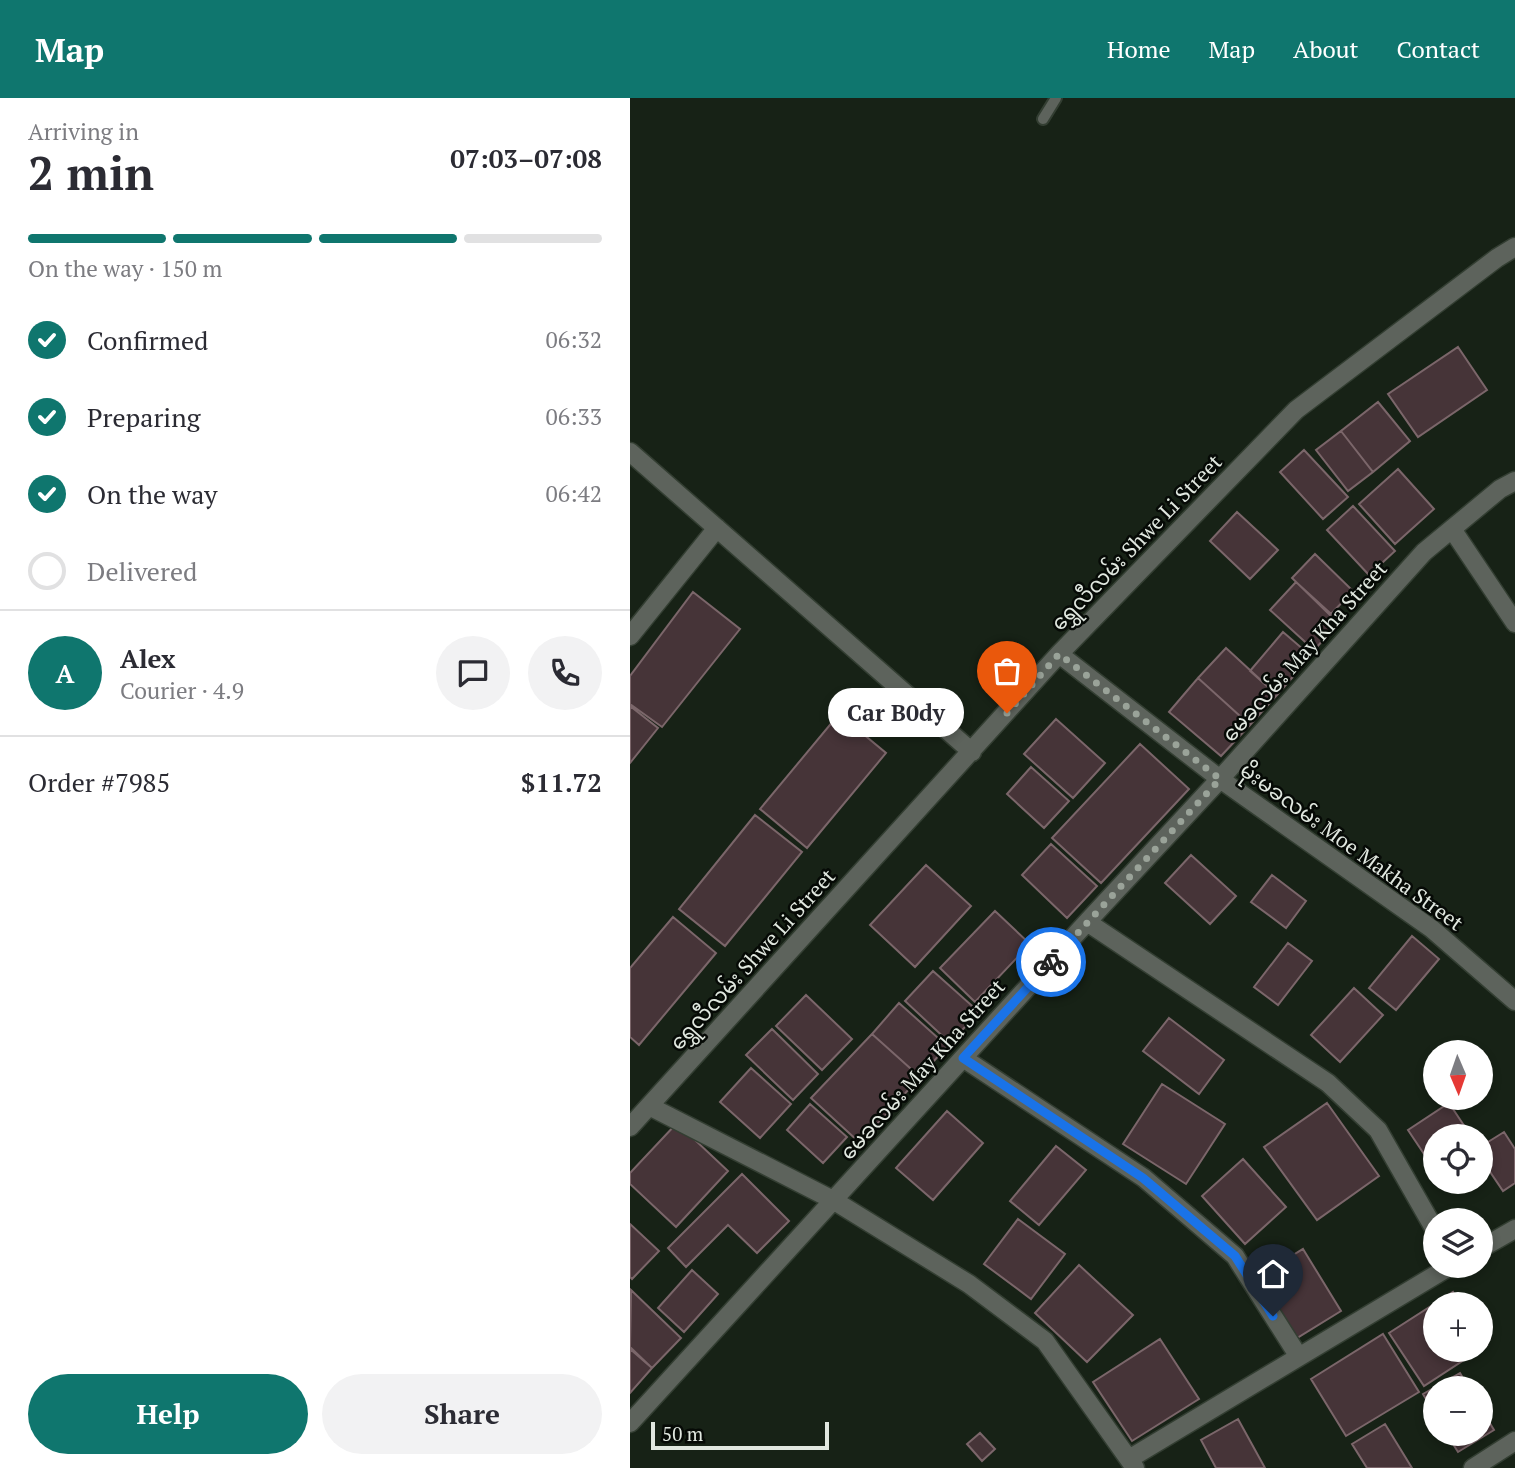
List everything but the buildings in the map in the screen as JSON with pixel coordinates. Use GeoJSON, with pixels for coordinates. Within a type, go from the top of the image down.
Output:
{"type":"FeatureCollection","features":[{"type":"Feature","properties":{"kind":"street","name":"ရွှေလီလမ်း Shwe Li Street"},"geometry":{"type":"LineString","coordinates":[[630,1127],[1059,654],[1296,410],[1515,247]]}},
{"type":"Feature","properties":{"kind":"street"},"geometry":{"type":"LineString","coordinates":[[630,452],[972,752]]}},
{"type":"Feature","properties":{"kind":"street","name":"မေခလမ်း May Kha Street"},"geometry":{"type":"LineString","coordinates":[[630,1423],[1220,779],[1424,552],[1500,489],[1515,481]]}},
{"type":"Feature","properties":{"kind":"street"},"geometry":{"type":"LineString","coordinates":[[630,636],[717,528]]}},
{"type":"Feature","properties":{"kind":"street"},"geometry":{"type":"LineString","coordinates":[[1452,529],[1515,623]]}},
{"type":"Feature","properties":{"kind":"street","name":"မိုးမခလမ်း Moe Makha Street"},"geometry":{"type":"LineString","coordinates":[[1059,654],[1220,779],[1432,929],[1515,1001]]}},
{"type":"Feature","properties":{"kind":"street"},"geometry":{"type":"LineString","coordinates":[[1087,922],[1328,1083],[1378,1130],[1423,1209]]}},
{"type":"Feature","properties":{"kind":"street"},"geometry":{"type":"LineString","coordinates":[[963,1058],[1143,1178],[1235,1256],[1299,1357]]}},
{"type":"Feature","properties":{"kind":"street"},"geometry":{"type":"LineString","coordinates":[[649,1106],[833,1200],[970,1284],[1045,1341],[1132,1463],[1430,1278]]}},
{"type":"Feature","properties":{"kind":"street"},"geometry":{"type":"LineString","coordinates":[[1493,1242],[1515,1229]]}},
{"type":"Feature","properties":{"kind":"street"},"geometry":{"type":"LineString","coordinates":[[1473,1468],[1515,1441]]}},
{"type":"Feature","properties":{"kind":"lane"},"geometry":{"type":"LineString","coordinates":[[1043,119],[1056,98]]}},
{"type":"Feature","properties":{"kind":"way so far"},"geometry":{"type":"LineString","coordinates":[[1007,713],[1059,654],[1220,779],[1051,962]]}},
{"type":"Feature","properties":{"kind":"place","name":"Car B0dy"},"geometry":{"type":"Point","coordinates":[1007,713]}},
{"type":"Feature","properties":{"kind":"route"},"geometry":{"type":"LineString","coordinates":[[1051,962],[963,1058],[1143,1178],[1235,1256],[1273,1316]]}}]}
